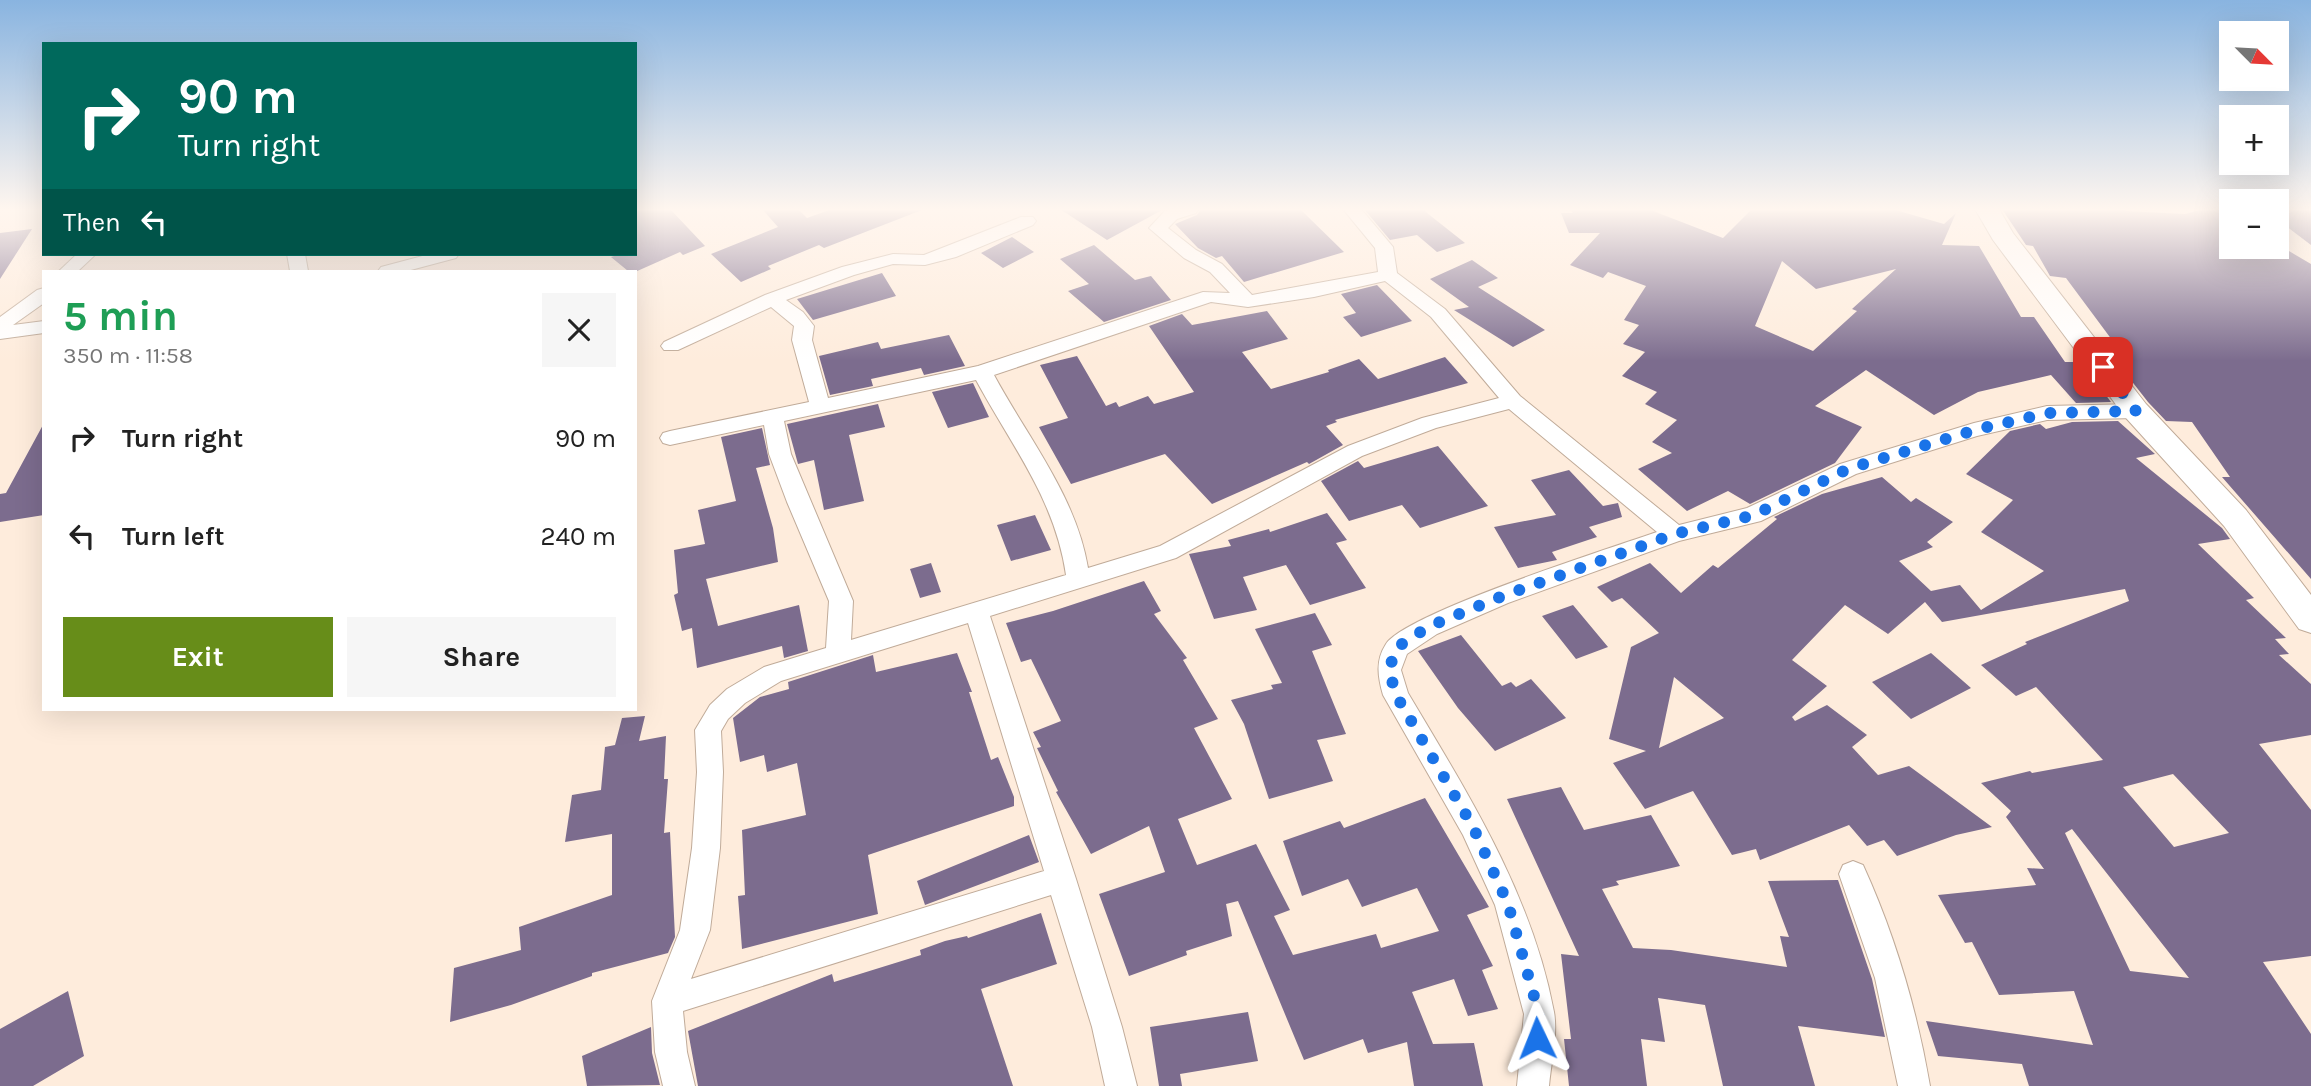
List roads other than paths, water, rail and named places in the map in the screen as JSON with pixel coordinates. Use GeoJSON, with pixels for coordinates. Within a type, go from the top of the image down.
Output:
{"type":"FeatureCollection","features":[{"type":"Feature","properties":{"kind":"main road"},"geometry":{"type":"LineString","coordinates":[[2021,260],[2136,411],[2235,518],[2311,620]]}},
{"type":"Feature","properties":{"kind":"street"},"geometry":{"type":"LineString","coordinates":[[391,270],[429,260]]}},
{"type":"Feature","properties":{"kind":"street"},"geometry":{"type":"LineString","coordinates":[[671,346],[772,299],[848,271],[890,260]]}},
{"type":"Feature","properties":{"kind":"street"},"geometry":{"type":"LineString","coordinates":[[1201,260],[1216,268],[1248,301]]}},
{"type":"Feature","properties":{"kind":"street"},"geometry":{"type":"LineString","coordinates":[[1386,260],[1388,275],[1438,313],[1513,401],[1675,534]]}},
{"type":"Feature","properties":{"kind":"street"},"geometry":{"type":"LineString","coordinates":[[670,438],[982,372],[1210,296],[1248,301],[1314,291],[1388,275]]}},
{"type":"Feature","properties":{"kind":"street"},"geometry":{"type":"LineString","coordinates":[[0,326],[42,295]]}},
{"type":"Feature","properties":{"kind":"street"},"geometry":{"type":"LineString","coordinates":[[772,299],[796,316],[804,326],[802,340],[820,407]]}},
{"type":"Feature","properties":{"kind":"street"},"geometry":{"type":"LineString","coordinates":[[0,333],[42,327]]}},
{"type":"Feature","properties":{"kind":"street"},"geometry":{"type":"LineString","coordinates":[[982,372],[1001,411],[1035,462],[1069,530],[1079,581]]}},
{"type":"Feature","properties":{"kind":"street"},"geometry":{"type":"LineString","coordinates":[[680,1086],[671,1052],[667,1001],[695,930],[706,848],[710,772],[708,730],[719,712],[736,696],[773,674],[1168,552],[1355,452],[1429,423],[1513,401]]}},
{"type":"Feature","properties":{"kind":"street"},"geometry":{"type":"LineString","coordinates":[[1533,1086],[1539,1014],[1508,904],[1473,827],[1396,695],[1389,670],[1396,648],[1428,627],[1500,597],[1675,534],[1754,515],[1848,469],[1975,430],[2047,413],[2136,411]]}},
{"type":"Feature","properties":{"kind":"street"},"geometry":{"type":"LineString","coordinates":[[772,417],[780,454],[841,601],[838,654]]}},
{"type":"Feature","properties":{"kind":"street"},"geometry":{"type":"LineString","coordinates":[[976,610],[1062,879],[1107,1027],[1121,1086]]}},
{"type":"Feature","properties":{"kind":"street"},"geometry":{"type":"LineString","coordinates":[[1853,874],[1879,937],[1909,1050],[1914,1086]]}},
{"type":"Feature","properties":{"kind":"street"},"geometry":{"type":"LineString","coordinates":[[667,1001],[1062,879]]}}]}
